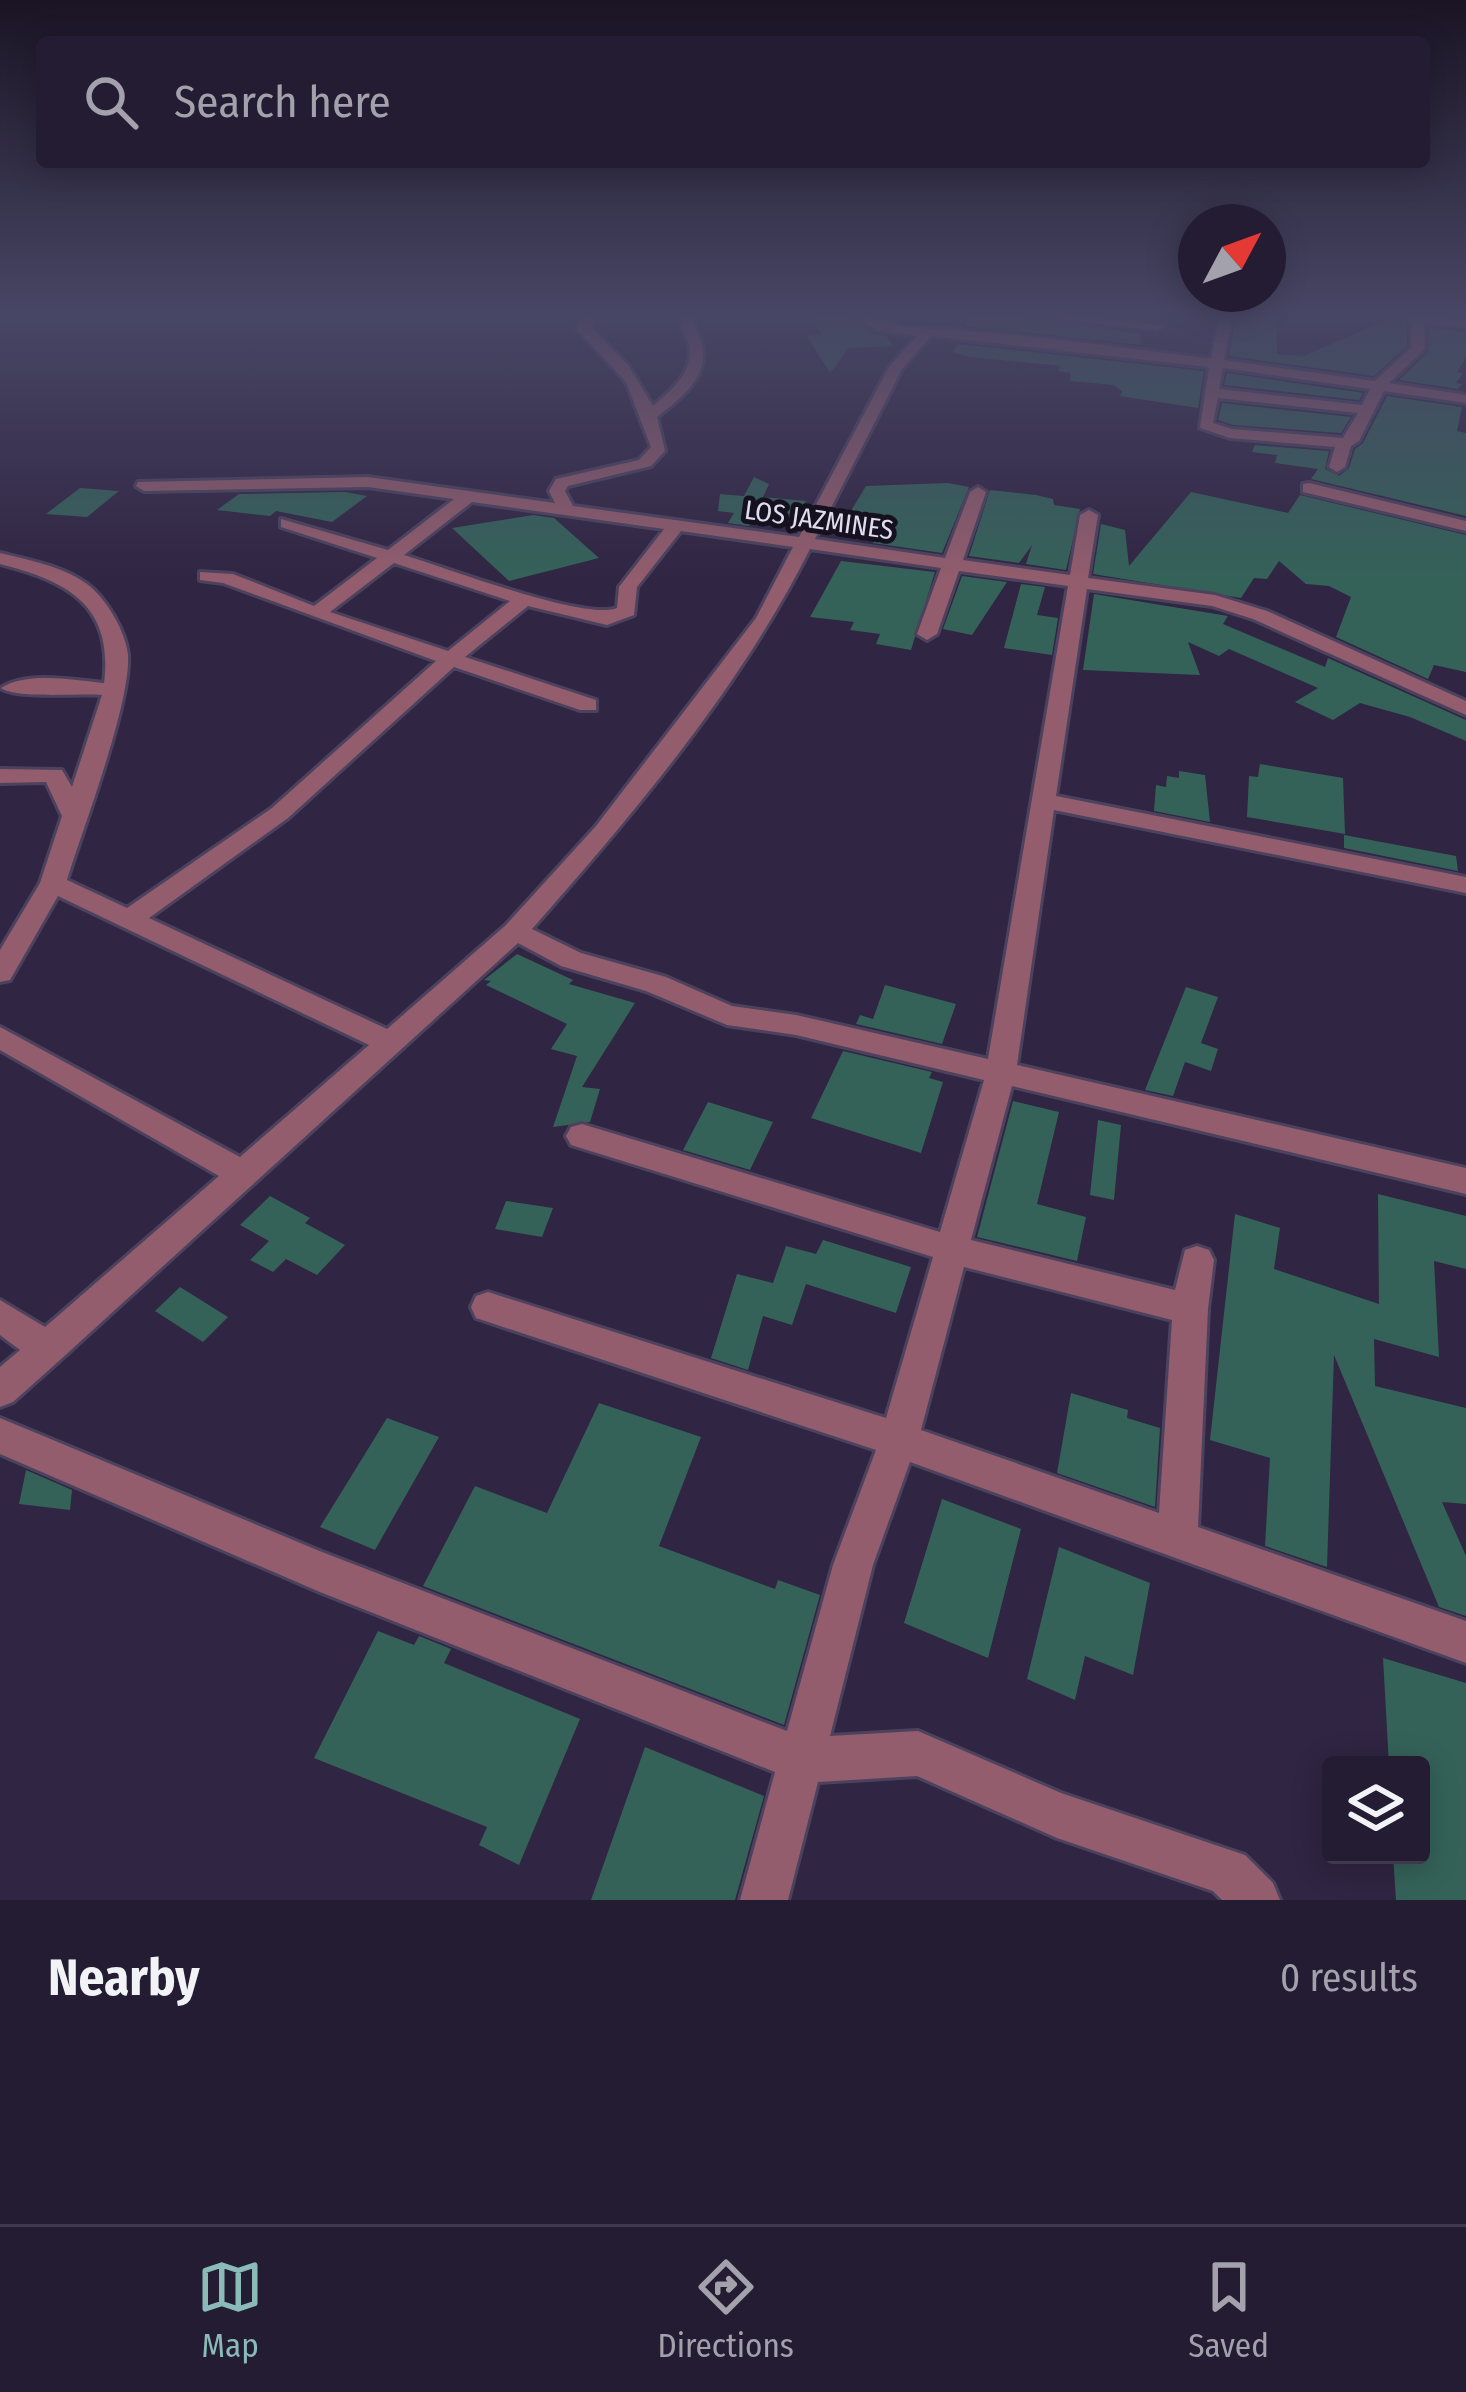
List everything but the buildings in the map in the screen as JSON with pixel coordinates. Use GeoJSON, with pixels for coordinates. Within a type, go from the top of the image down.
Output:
{"type":"FeatureCollection","features":[{"type":"Feature","properties":{"kind":"street"},"geometry":{"type":"LineString","coordinates":[[567,512],[557,491],[562,483],[628,468],[657,456],[653,414],[647,404]]}},
{"type":"Feature","properties":{"kind":"street"},"geometry":{"type":"LineString","coordinates":[[653,414],[665,404]]}},
{"type":"Feature","properties":{"kind":"street"},"geometry":{"type":"LineString","coordinates":[[0,1390],[515,931],[605,831],[765,620],[876,404]]}},
{"type":"Feature","properties":{"kind":"street"},"geometry":{"type":"LineString","coordinates":[[1209,404],[1205,425],[1219,431],[1344,443],[1352,441],[1370,404]]}},
{"type":"Feature","properties":{"kind":"street"},"geometry":{"type":"LineString","coordinates":[[1310,404],[1367,410]]}},
{"type":"Feature","properties":{"kind":"street"},"geometry":{"type":"LineString","coordinates":[[1336,467],[1344,443]]}},
{"type":"Feature","properties":{"kind":"street","name":"LOS JAZMINES"},"geometry":{"type":"LineString","coordinates":[[144,487],[368,482],[1238,607],[1466,710]]}},
{"type":"Feature","properties":{"kind":"street"},"geometry":{"type":"LineString","coordinates":[[1309,488],[1466,526]]}},
{"type":"Feature","properties":{"kind":"street"},"geometry":{"type":"LineString","coordinates":[[927,634],[978,492]]}},
{"type":"Feature","properties":{"kind":"street"},"geometry":{"type":"LineString","coordinates":[[316,614],[468,497]]}},
{"type":"Feature","properties":{"kind":"street"},"geometry":{"type":"LineString","coordinates":[[764,1900],[853,1564],[899,1440],[1001,1072],[1090,515]]}},
{"type":"Feature","properties":{"kind":"street"},"geometry":{"type":"LineString","coordinates":[[287,523],[524,599],[616,618],[627,611],[628,587],[674,528]]}},
{"type":"Feature","properties":{"kind":"street"},"geometry":{"type":"LineString","coordinates":[[0,558],[46,570],[83,589],[106,620],[118,653],[114,690],[53,883],[0,973]]}},
{"type":"Feature","properties":{"kind":"street"},"geometry":{"type":"LineString","coordinates":[[207,576],[226,578],[316,614],[588,705]]}},
{"type":"Feature","properties":{"kind":"street"},"geometry":{"type":"LineString","coordinates":[[129,919],[280,813],[524,599]]}},
{"type":"Feature","properties":{"kind":"street"},"geometry":{"type":"LineString","coordinates":[[12,688],[64,685],[114,690]]}},
{"type":"Feature","properties":{"kind":"street"},"geometry":{"type":"LineString","coordinates":[[0,776],[54,775],[72,813]]}},
{"type":"Feature","properties":{"kind":"street"},"geometry":{"type":"LineString","coordinates":[[1043,801],[1466,885]]}},
{"type":"Feature","properties":{"kind":"street"},"geometry":{"type":"LineString","coordinates":[[53,883],[391,1043]]}},
{"type":"Feature","properties":{"kind":"street"},"geometry":{"type":"LineString","coordinates":[[515,931],[571,960],[656,984],[727,1015],[796,1025],[1466,1181]]}},
{"type":"Feature","properties":{"kind":"street"},"geometry":{"type":"LineString","coordinates":[[0,1037],[241,1173]]}},
{"type":"Feature","properties":{"kind":"street"},"geometry":{"type":"LineString","coordinates":[[582,1136],[954,1250],[1190,1309]]}},
{"type":"Feature","properties":{"kind":"street"},"geometry":{"type":"LineString","coordinates":[[1177,1540],[1197,1260]]}},
{"type":"Feature","properties":{"kind":"street"},"geometry":{"type":"LineString","coordinates":[[488,1307],[899,1440],[1466,1642]]}},
{"type":"Feature","properties":{"kind":"street"},"geometry":{"type":"LineString","coordinates":[[0,1315],[47,1349]]}},
{"type":"Feature","properties":{"kind":"street"},"geometry":{"type":"LineString","coordinates":[[0,1436],[320,1572],[802,1760],[918,1754],[1057,1815],[1228,1872],[1256,1900]]}}]}
